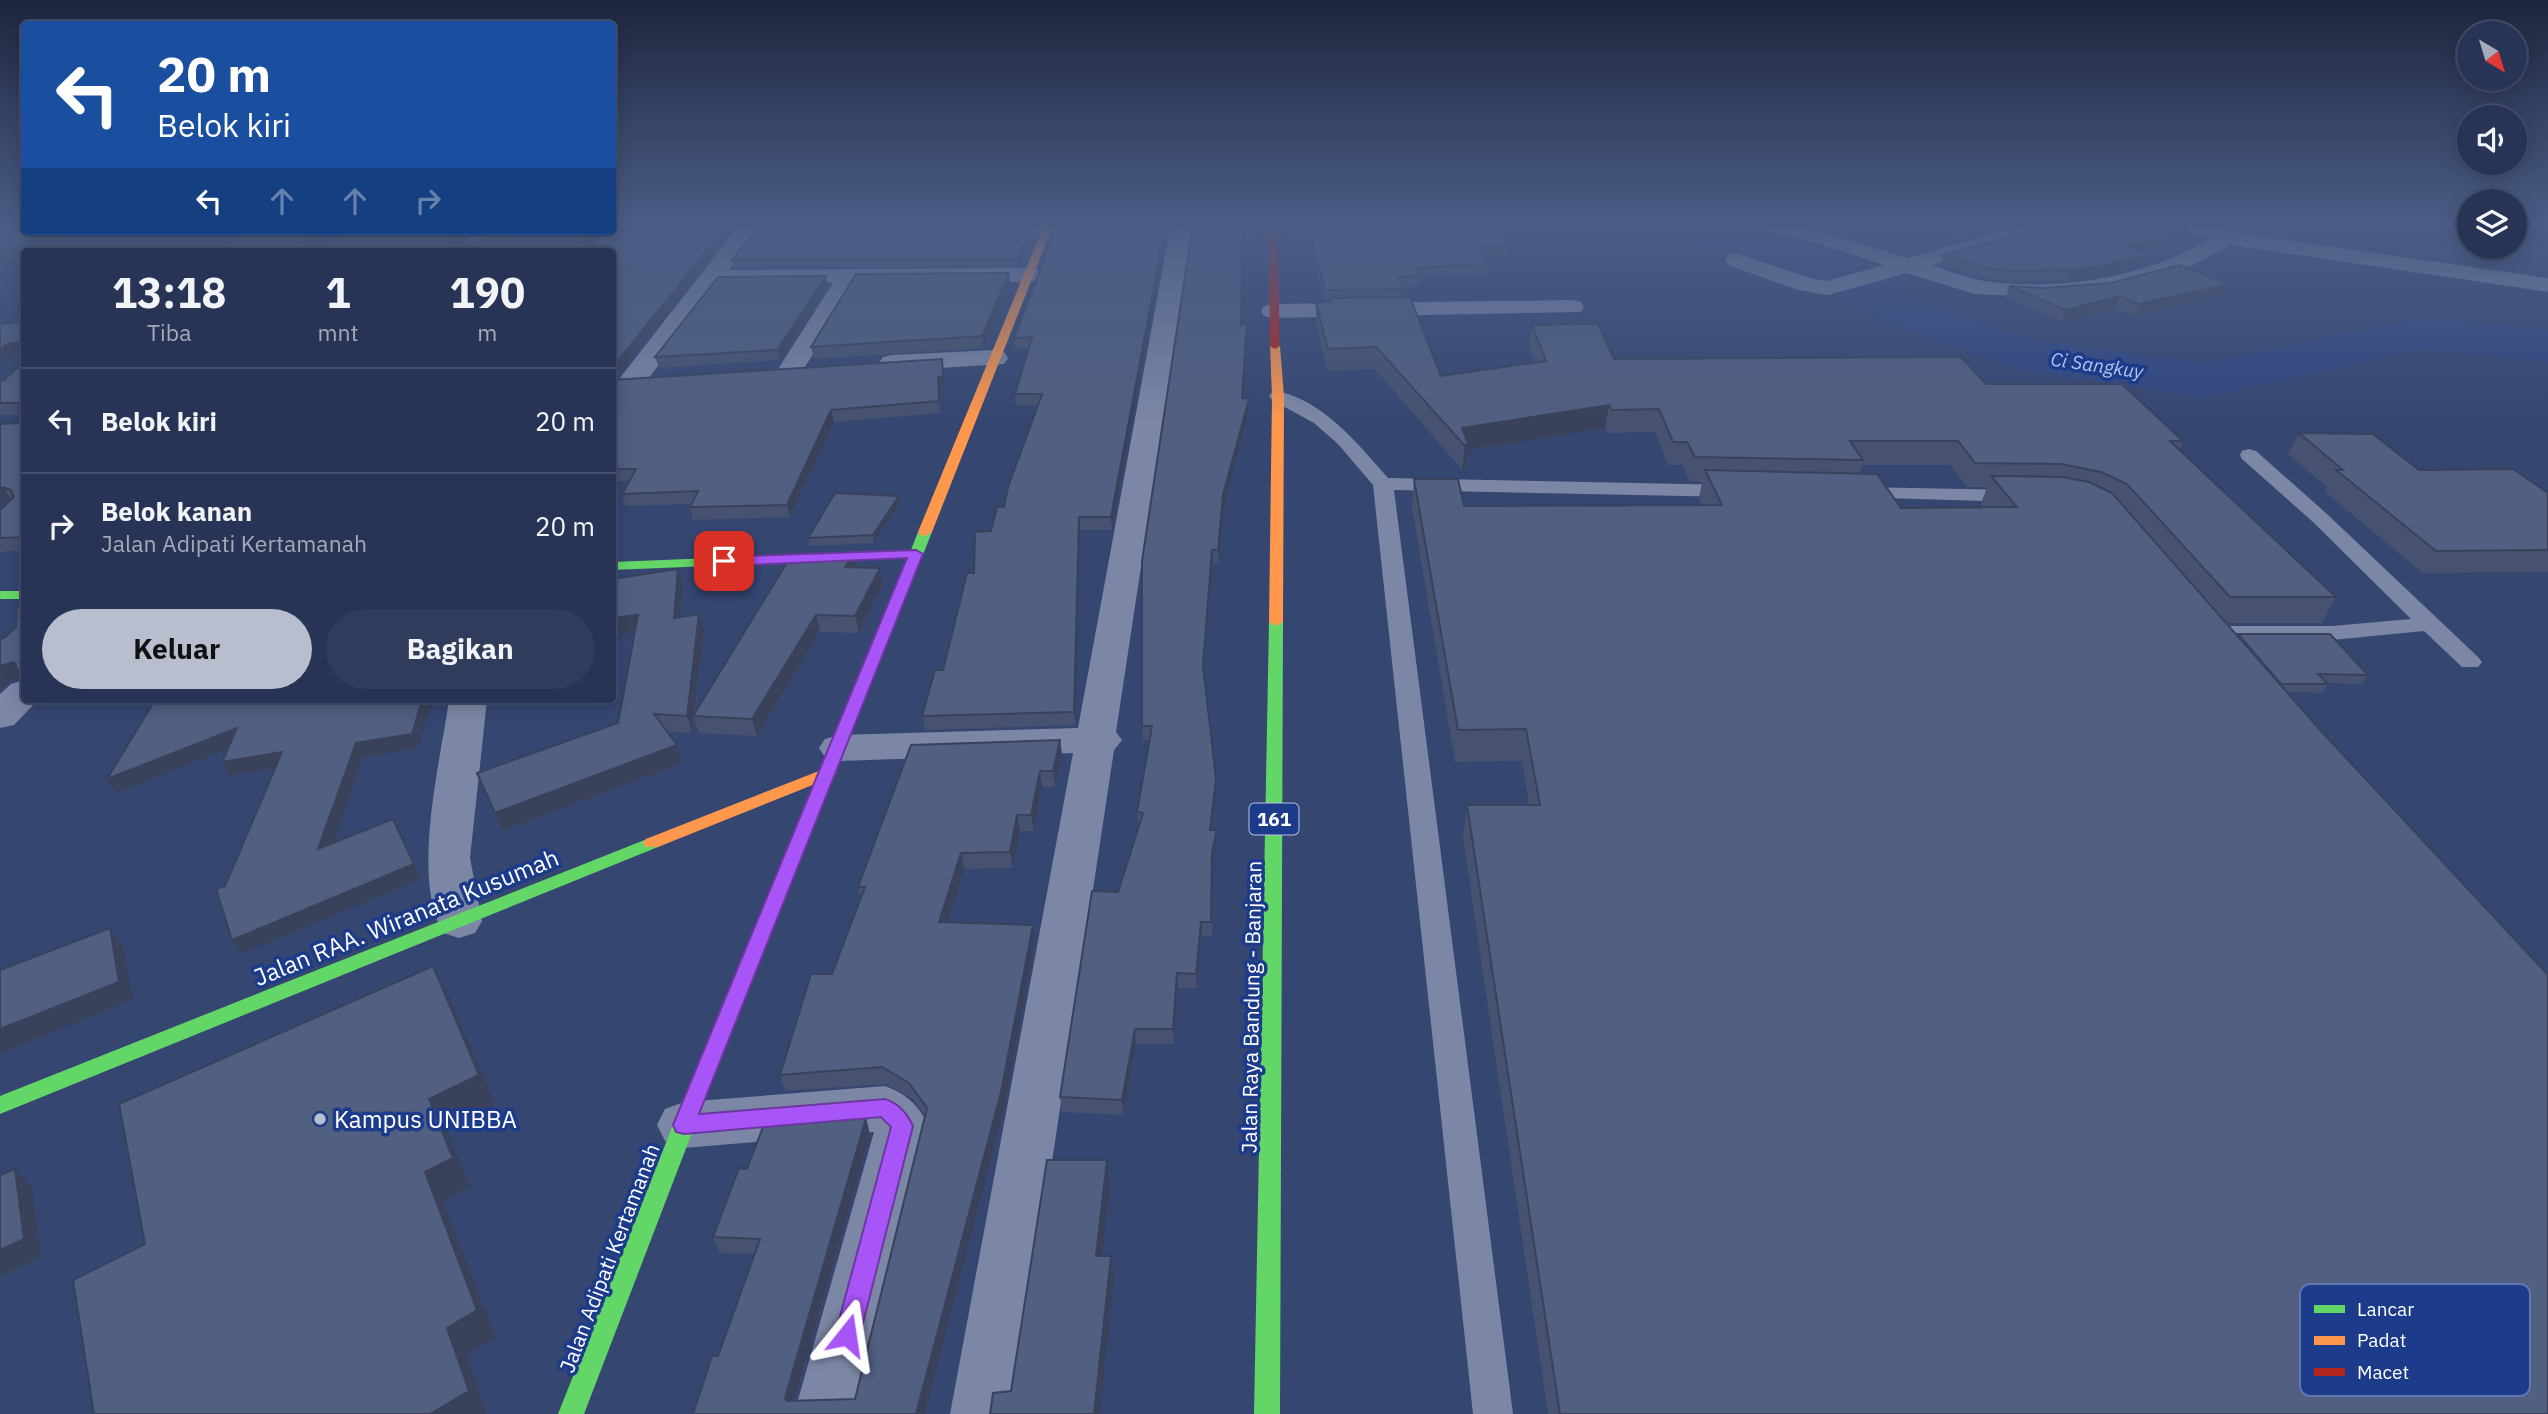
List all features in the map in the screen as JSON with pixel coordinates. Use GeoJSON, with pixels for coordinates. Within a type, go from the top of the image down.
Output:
{"type":"FeatureCollection","features":[{"type":"Feature","properties":{"kind":"main road","name":"Jalan Adipati Kertamanah"},"geometry":{"type":"LineString","coordinates":[[570,1414],[684,1125],[1024,289]]}},
{"type":"Feature","properties":{"kind":"main road","name":"Jalan Raya Bandung - Banjaran"},"geometry":{"type":"LineString","coordinates":[[1267,1414],[1278,396],[1273,289]]}},
{"type":"Feature","properties":{"kind":"main road"},"geometry":{"type":"LineString","coordinates":[[616,566],[916,554]]}},
{"type":"Feature","properties":{"kind":"main road"},"geometry":{"type":"LineString","coordinates":[[0,595],[21,594]]}},
{"type":"Feature","properties":{"kind":"main road","name":"Jalan RAA. Wiranata Kusumah"},"geometry":{"type":"LineString","coordinates":[[0,1105],[459,921],[834,760]]}},
{"type":"Feature","properties":{"kind":"street"},"geometry":{"type":"LineString","coordinates":[[623,381],[700,289]]}},
{"type":"Feature","properties":{"kind":"street"},"geometry":{"type":"LineString","coordinates":[[791,369],[841,289]]}},
{"type":"Feature","properties":{"kind":"street"},"geometry":{"type":"LineString","coordinates":[[982,1414],[1171,289]]}},
{"type":"Feature","properties":{"kind":"street"},"geometry":{"type":"LineString","coordinates":[[1992,289],[2070,289]]}},
{"type":"Feature","properties":{"kind":"street"},"geometry":{"type":"LineString","coordinates":[[1273,311],[1572,307]]}},
{"type":"Feature","properties":{"kind":"street"},"geometry":{"type":"LineString","coordinates":[[870,365],[995,358]]}},
{"type":"Feature","properties":{"kind":"street"},"geometry":{"type":"LineString","coordinates":[[623,381],[673,377]]}},
{"type":"Feature","properties":{"kind":"street"},"geometry":{"type":"LineString","coordinates":[[0,716],[21,695]]}},
{"type":"Feature","properties":{"kind":"street"},"geometry":{"type":"LineString","coordinates":[[459,921],[448,859],[468,703]]}},
{"type":"Feature","properties":{"kind":"street"},"geometry":{"type":"LineString","coordinates":[[834,760],[1102,740],[1094,740]]}},
{"type":"Feature","properties":{"kind":"street"},"geometry":{"type":"LineString","coordinates":[[684,1125],[885,1108],[902,1126],[827,1414]]}},
{"type":"Feature","properties":{"kind":"lane"},"geometry":{"type":"LineString","coordinates":[[1278,396],[1321,419],[1345,440],[1383,484],[1493,1414]]}},
{"type":"Feature","properties":{"kind":"lane"},"geometry":{"type":"LineString","coordinates":[[2249,455],[2320,518],[2470,662]]}},
{"type":"Feature","properties":{"kind":"lane"},"geometry":{"type":"LineString","coordinates":[[1383,484],[1759,491]]}},
{"type":"Feature","properties":{"kind":"lane"},"geometry":{"type":"LineString","coordinates":[[1843,493],[2037,497]]}},
{"type":"Feature","properties":{"kind":"lane"},"geometry":{"type":"LineString","coordinates":[[2191,613],[2225,653]]}},
{"type":"Feature","properties":{"kind":"lane"},"geometry":{"type":"LineString","coordinates":[[2208,633],[2332,633],[2429,624]]}},
{"type":"Feature","properties":{"kind":"building"},"geometry":{"type":"Polygon","coordinates":[[[616,289],[676,289],[616,359],[616,289]]]}},
{"type":"Feature","properties":{"kind":"building"},"geometry":{"type":"Polygon","coordinates":[[[709,289],[817,289],[777,350],[655,357],[709,289]]]}},
{"type":"Feature","properties":{"kind":"building"},"geometry":{"type":"Polygon","coordinates":[[[847,289],[1002,289],[982,336],[811,347],[847,289]]]}},
{"type":"Feature","properties":{"kind":"building"},"geometry":{"type":"Polygon","coordinates":[[[1033,289],[1154,289],[1111,517],[1079,517],[1074,712],[922,716],[935,670],[943,670],[967,573],[974,573],[975,532],[991,531],[997,507],[1004,507],[1008,487],[1042,394],[1015,394],[1032,337],[1014,338],[1033,289]]]}},
{"type":"Feature","properties":{"kind":"building"},"geometry":{"type":"Polygon","coordinates":[[[1183,289],[1242,289],[1241,325],[1247,324],[1242,398],[1249,399],[1223,495],[1218,550],[1212,550],[1203,666],[1216,779],[1210,830],[1217,830],[1212,852],[1211,922],[1201,922],[1196,974],[1177,973],[1173,1029],[1135,1029],[1122,1100],[1060,1097],[1092,891],[1118,892],[1143,813],[1137,812],[1152,726],[1142,726],[1142,561],[1183,289]]]}},
{"type":"Feature","properties":{"kind":"building"},"geometry":{"type":"Polygon","coordinates":[[[1325,289],[1403,289],[1325,290],[1325,289]]]}},
{"type":"Feature","properties":{"kind":"building"},"geometry":{"type":"Polygon","coordinates":[[[2016,289],[2205,289],[2139,304],[2120,296],[2066,310],[2016,289]]]}},
{"type":"Feature","properties":{"kind":"building"},"geometry":{"type":"Polygon","coordinates":[[[1410,297],[1441,376],[1546,361],[1532,325],[1598,324],[1614,359],[1961,357],[1986,384],[2122,384],[2183,441],[2170,441],[2336,597],[2230,597],[2127,484],[2101,472],[2061,464],[1975,463],[1958,441],[1850,441],[1863,460],[1695,457],[1687,442],[1673,442],[1659,409],[1612,410],[1609,405],[1462,428],[1468,444],[1465,446],[1376,347],[1328,349],[1316,303],[1331,301],[1331,298],[1410,297]]]}},
{"type":"Feature","properties":{"kind":"building"},"geometry":{"type":"Polygon","coordinates":[[[21,322],[21,537],[0,538],[0,510],[14,497],[11,490],[0,488],[0,424],[19,423],[19,403],[0,403],[0,381],[20,365],[19,342],[7,344],[0,350],[0,324],[21,322]]]}},
{"type":"Feature","properties":{"kind":"building"},"geometry":{"type":"Polygon","coordinates":[[[942,359],[943,377],[938,377],[939,401],[831,410],[787,505],[690,507],[698,491],[622,494],[636,469],[616,469],[616,380],[942,359]]]}},
{"type":"Feature","properties":{"kind":"building"},"geometry":{"type":"Polygon","coordinates":[[[2299,433],[2373,434],[2419,470],[2513,469],[2548,493],[2548,550],[2436,551],[2336,470],[2343,470],[2299,433]]]}},
{"type":"Feature","properties":{"kind":"building"},"geometry":{"type":"Polygon","coordinates":[[[1705,470],[1877,474],[1901,508],[2017,507],[1991,476],[2062,477],[2089,482],[2112,493],[2321,731],[2548,975],[2548,1414],[1560,1414],[1467,805],[1540,805],[1526,729],[1458,730],[1414,479],[1458,479],[1464,506],[1722,505],[1705,470]]]}},
{"type":"Feature","properties":{"kind":"building"},"geometry":{"type":"Polygon","coordinates":[[[835,493],[899,496],[873,535],[808,538],[835,493]]]}},
{"type":"Feature","properties":{"kind":"building"},"geometry":{"type":"Polygon","coordinates":[[[854,553],[845,567],[880,568],[855,616],[816,615],[752,719],[693,716],[791,556],[854,553]]]}},
{"type":"Feature","properties":{"kind":"building"},"geometry":{"type":"Polygon","coordinates":[[[678,569],[674,618],[699,614],[687,716],[654,714],[677,745],[495,813],[477,773],[618,723],[638,615],[616,618],[616,578],[678,569]]]}},
{"type":"Feature","properties":{"kind":"building"},"geometry":{"type":"Polygon","coordinates":[[[17,608],[21,608],[21,667],[16,672],[16,664],[13,662],[0,666],[0,639],[16,627],[17,608]]]}},
{"type":"Feature","properties":{"kind":"building"},"geometry":{"type":"Polygon","coordinates":[[[2238,634],[2330,634],[2368,675],[2318,674],[2328,684],[2281,684],[2238,634]]]}},
{"type":"Feature","properties":{"kind":"building"},"geometry":{"type":"Polygon","coordinates":[[[153,703],[421,703],[412,734],[356,743],[318,849],[393,819],[414,864],[232,940],[216,889],[225,886],[282,752],[222,762],[237,728],[107,779],[153,703]]]}},
{"type":"Feature","properties":{"kind":"building"},"geometry":{"type":"Polygon","coordinates":[[[1060,740],[1053,771],[1040,771],[1031,815],[1017,815],[1010,852],[961,853],[939,922],[1033,925],[1001,1092],[916,1414],[693,1414],[712,1356],[718,1356],[760,1239],[713,1237],[739,1168],[747,1169],[763,1127],[866,1118],[785,1398],[787,1401],[855,1399],[927,1108],[909,1083],[882,1067],[780,1075],[811,974],[832,974],[865,887],[858,887],[911,745],[1060,740]]]}},
{"type":"Feature","properties":{"kind":"building"},"geometry":{"type":"Polygon","coordinates":[[[110,928],[119,982],[0,1029],[0,970],[110,928]]]}},
{"type":"Feature","properties":{"kind":"building"},"geometry":{"type":"Polygon","coordinates":[[[433,966],[479,1075],[429,1099],[453,1158],[425,1172],[477,1310],[447,1328],[469,1391],[430,1414],[94,1414],[73,1280],[145,1244],[119,1104],[433,966]]]}},
{"type":"Feature","properties":{"kind":"building"},"geometry":{"type":"Polygon","coordinates":[[[1047,1160],[1107,1160],[1096,1256],[1111,1256],[1094,1414],[990,1414],[993,1393],[1011,1391],[1047,1160]]]}},
{"type":"Feature","properties":{"kind":"building"},"geometry":{"type":"Polygon","coordinates":[[[15,1169],[24,1239],[0,1250],[0,1175],[15,1169]]]}},
{"type":"Feature","properties":{"kind":"waterway","name":"Ci Sangkuy"},"geometry":{"type":"LineString","coordinates":[[1865,289],[1903,312],[2025,355],[2206,380],[2423,333],[2548,346]]}},
{"type":"Feature","properties":{"kind":"traffic: fast"},"geometry":{"type":"LineString","coordinates":[[571,1414],[684,1125],[925,532]]}},
{"type":"Feature","properties":{"kind":"traffic: fast"},"geometry":{"type":"LineString","coordinates":[[616,566],[916,554]]}},
{"type":"Feature","properties":{"kind":"traffic: fast"},"geometry":{"type":"LineString","coordinates":[[0,595],[21,595]]}},
{"type":"Feature","properties":{"kind":"traffic: fast"},"geometry":{"type":"LineString","coordinates":[[1267,1414],[1276,622]]}},
{"type":"Feature","properties":{"kind":"traffic: fast"},"geometry":{"type":"LineString","coordinates":[[0,1105],[652,843]]}},
{"type":"Feature","properties":{"kind":"traffic: slow"},"geometry":{"type":"LineString","coordinates":[[925,532],[1023,289]]}},
{"type":"Feature","properties":{"kind":"traffic: slow"},"geometry":{"type":"LineString","coordinates":[[1275,346],[1278,396],[1276,622]]}},
{"type":"Feature","properties":{"kind":"traffic: slow"},"geometry":{"type":"LineString","coordinates":[[652,843],[829,772]]}},
{"type":"Feature","properties":{"kind":"traffic: jam"},"geometry":{"type":"LineString","coordinates":[[1274,289],[1275,346]]}},
{"type":"Feature","properties":{"kind":"place","name":"Kampus UNIBBA"},"geometry":{"type":"Point","coordinates":[320,1119]}},
{"type":"Feature","properties":{"kind":"route"},"geometry":{"type":"LineString","coordinates":[[724,561],[916,554],[684,1125],[885,1108],[897,1118],[902,1126],[847,1335]]}}]}
